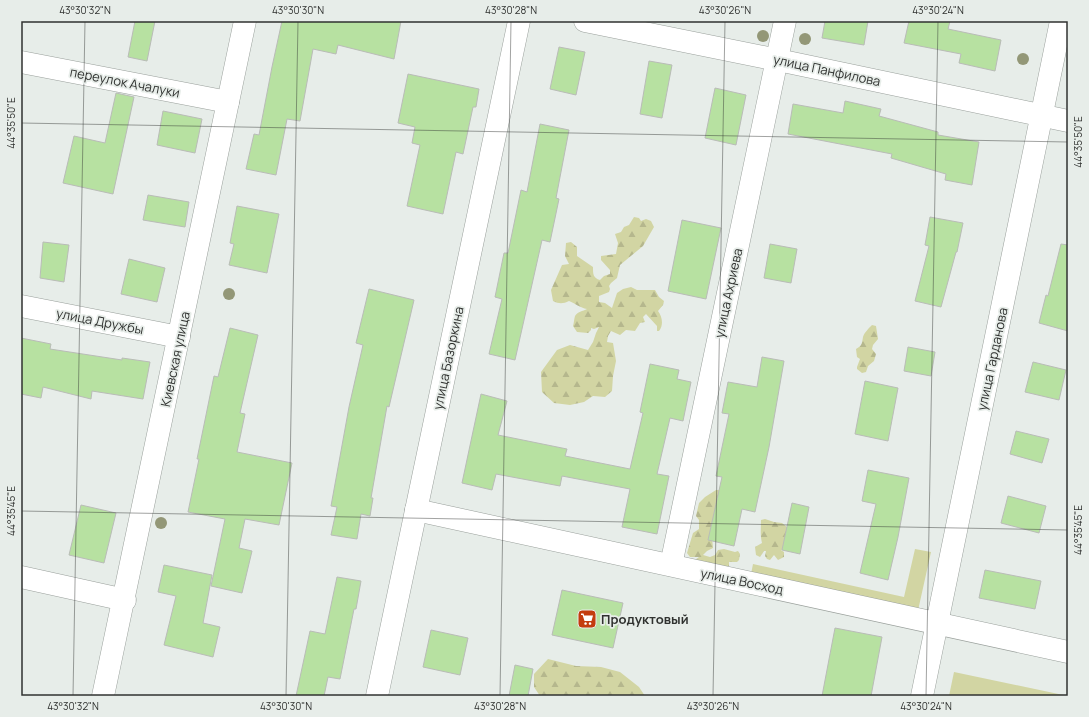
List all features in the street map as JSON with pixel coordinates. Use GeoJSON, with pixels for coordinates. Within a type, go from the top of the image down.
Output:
{"type":"FeatureCollection","features":[{"type":"Feature","properties":{"kind":"street","name":"Киевская улица"},"geometry":{"type":"LineString","coordinates":[[104,696],[245,21]]}},
{"type":"Feature","properties":{"kind":"street","name":"улица Базоркина"},"geometry":{"type":"LineString","coordinates":[[377,696],[519,21]]}},
{"type":"Feature","properties":{"kind":"street","name":"улица Панфилова"},"geometry":{"type":"LineString","coordinates":[[585,21],[1068,121]]}},
{"type":"Feature","properties":{"kind":"street","name":"улица Ахриева"},"geometry":{"type":"LineString","coordinates":[[671,565],[786,21]]}},
{"type":"Feature","properties":{"kind":"street","name":"улица Гарданова"},"geometry":{"type":"LineString","coordinates":[[922,696],[1061,21]]}},
{"type":"Feature","properties":{"kind":"street","name":"переулок Ачалуки"},"geometry":{"type":"LineString","coordinates":[[21,62],[228,102]]}},
{"type":"Feature","properties":{"kind":"street","name":"улица Дружбы"},"geometry":{"type":"LineString","coordinates":[[21,306],[179,337]]}},
{"type":"Feature","properties":{"kind":"street","name":"улица Восход"},"geometry":{"type":"LineString","coordinates":[[416,510],[1068,652]]}},
{"type":"Feature","properties":{"kind":"street"},"geometry":{"type":"LineString","coordinates":[[21,577],[125,600]]}},
{"type":"Feature","properties":{"kind":"green space"},"geometry":{"type":"Polygon","coordinates":[[[634,217],[639,218],[641,221],[646,219],[651,221],[654,227],[643,246],[620,265],[617,278],[609,286],[609,292],[599,296],[599,302],[605,303],[612,308],[617,293],[623,289],[631,287],[637,290],[655,290],[659,297],[664,301],[663,305],[658,311],[661,315],[662,321],[661,329],[657,331],[657,326],[646,314],[643,317],[645,322],[640,323],[635,331],[626,330],[620,335],[611,331],[607,342],[613,343],[616,361],[612,391],[605,397],[593,396],[584,402],[570,405],[554,403],[542,392],[541,372],[557,350],[570,345],[588,350],[599,327],[594,329],[591,328],[588,333],[577,332],[573,326],[575,316],[587,309],[569,301],[565,303],[557,303],[553,301],[551,290],[562,265],[569,264],[565,256],[566,243],[571,242],[577,247],[577,256],[593,267],[594,275],[600,280],[604,276],[610,274],[610,270],[601,260],[601,256],[616,254],[618,243],[615,234],[621,232],[624,227],[629,225],[634,217]]]}},
{"type":"Feature","properties":{"kind":"green space"},"geometry":{"type":"Polygon","coordinates":[[[872,325],[876,326],[878,339],[873,345],[872,349],[876,354],[874,361],[868,366],[866,372],[862,373],[857,369],[860,359],[857,357],[856,349],[861,345],[864,334],[872,325]]]}},
{"type":"Feature","properties":{"kind":"green space"},"geometry":{"type":"Polygon","coordinates":[[[716,490],[720,490],[712,538],[713,548],[703,555],[710,557],[715,555],[718,550],[724,549],[735,552],[738,551],[740,554],[739,560],[737,562],[729,562],[729,566],[725,569],[692,562],[699,557],[690,557],[687,553],[693,533],[699,529],[699,520],[696,516],[699,503],[716,490]]]}},
{"type":"Feature","properties":{"kind":"green space"},"geometry":{"type":"Polygon","coordinates":[[[765,519],[782,523],[788,528],[784,549],[781,550],[784,552],[784,557],[778,560],[774,555],[770,560],[767,559],[765,556],[766,551],[764,551],[760,557],[756,555],[755,547],[762,543],[761,520],[765,519]]]}},
{"type":"Feature","properties":{"kind":"green space"},"geometry":{"type":"Polygon","coordinates":[[[915,549],[931,552],[917,615],[750,579],[753,564],[904,597],[915,549]]]}},
{"type":"Feature","properties":{"kind":"green space"},"geometry":{"type":"Polygon","coordinates":[[[548,659],[576,666],[601,667],[620,672],[639,687],[645,696],[540,696],[534,687],[534,674],[548,659]]]}},
{"type":"Feature","properties":{"kind":"green space"},"geometry":{"type":"Polygon","coordinates":[[[954,672],[1068,696],[949,696],[954,672]]]}},
{"type":"Feature","properties":{"kind":"building"},"geometry":{"type":"Polygon","coordinates":[[[135,21],[155,21],[147,61],[128,57],[135,21]]]}},
{"type":"Feature","properties":{"kind":"building"},"geometry":{"type":"Polygon","coordinates":[[[282,21],[401,21],[394,59],[338,45],[336,54],[313,49],[300,121],[287,119],[276,175],[246,169],[254,134],[259,135],[282,21]]]}},
{"type":"Feature","properties":{"kind":"building"},"geometry":{"type":"Polygon","coordinates":[[[825,21],[868,21],[864,45],[822,38],[825,21]]]}},
{"type":"Feature","properties":{"kind":"building"},"geometry":{"type":"Polygon","coordinates":[[[909,21],[950,21],[948,29],[1001,40],[995,71],[959,63],[961,54],[904,43],[909,21]]]}},
{"type":"Feature","properties":{"kind":"building"},"geometry":{"type":"Polygon","coordinates":[[[559,47],[585,52],[576,95],[550,89],[559,47]]]}},
{"type":"Feature","properties":{"kind":"building"},"geometry":{"type":"Polygon","coordinates":[[[649,61],[672,65],[662,118],[640,114],[649,61]]]}},
{"type":"Feature","properties":{"kind":"building"},"geometry":{"type":"Polygon","coordinates":[[[408,74],[479,89],[476,107],[473,107],[463,154],[456,152],[443,214],[407,206],[420,145],[412,143],[415,127],[398,123],[408,74]]]}},
{"type":"Feature","properties":{"kind":"building"},"geometry":{"type":"Polygon","coordinates":[[[715,88],[746,95],[736,145],[705,138],[715,88]]]}},
{"type":"Feature","properties":{"kind":"building"},"geometry":{"type":"Polygon","coordinates":[[[116,93],[134,97],[113,194],[63,183],[74,136],[105,143],[116,93]]]}},
{"type":"Feature","properties":{"kind":"building"},"geometry":{"type":"Polygon","coordinates":[[[845,101],[881,109],[879,116],[938,132],[938,135],[979,142],[972,185],[945,180],[946,174],[891,158],[892,154],[788,134],[793,104],[843,113],[845,101]]]}},
{"type":"Feature","properties":{"kind":"building"},"geometry":{"type":"Polygon","coordinates":[[[163,111],[202,119],[195,153],[157,145],[163,111]]]}},
{"type":"Feature","properties":{"kind":"building"},"geometry":{"type":"Polygon","coordinates":[[[540,124],[569,130],[556,198],[559,199],[550,242],[542,240],[515,360],[489,354],[502,299],[495,297],[504,253],[508,253],[521,190],[527,192],[540,124]]]}},
{"type":"Feature","properties":{"kind":"building"},"geometry":{"type":"Polygon","coordinates":[[[148,195],[189,202],[185,227],[143,220],[148,195]]]}},
{"type":"Feature","properties":{"kind":"building"},"geometry":{"type":"Polygon","coordinates":[[[237,206],[279,214],[267,273],[229,265],[234,244],[230,243],[237,206]]]}},
{"type":"Feature","properties":{"kind":"building"},"geometry":{"type":"Polygon","coordinates":[[[930,217],[963,223],[957,252],[941,307],[915,301],[929,246],[925,245],[930,217]]]}},
{"type":"Feature","properties":{"kind":"building"},"geometry":{"type":"Polygon","coordinates":[[[682,220],[721,228],[706,299],[668,291],[682,220]]]}},
{"type":"Feature","properties":{"kind":"building"},"geometry":{"type":"Polygon","coordinates":[[[43,242],[69,245],[64,282],[40,278],[43,242]]]}},
{"type":"Feature","properties":{"kind":"building"},"geometry":{"type":"Polygon","coordinates":[[[770,244],[797,249],[791,283],[764,278],[770,244]]]}},
{"type":"Feature","properties":{"kind":"building"},"geometry":{"type":"Polygon","coordinates":[[[1061,244],[1068,245],[1068,331],[1039,323],[1046,295],[1048,296],[1061,244]]]}},
{"type":"Feature","properties":{"kind":"building"},"geometry":{"type":"Polygon","coordinates":[[[129,259],[165,268],[157,302],[121,294],[129,259]]]}},
{"type":"Feature","properties":{"kind":"building"},"geometry":{"type":"Polygon","coordinates":[[[369,289],[414,300],[389,407],[387,406],[371,498],[373,498],[370,516],[361,514],[357,539],[331,535],[337,507],[331,506],[349,407],[363,345],[356,343],[369,289]]]}},
{"type":"Feature","properties":{"kind":"building"},"geometry":{"type":"Polygon","coordinates":[[[230,328],[258,335],[240,413],[245,414],[237,452],[292,463],[279,525],[245,519],[239,548],[252,551],[242,593],[211,586],[225,519],[188,512],[214,376],[218,377],[230,328]]]}},
{"type":"Feature","properties":{"kind":"building"},"geometry":{"type":"Polygon","coordinates":[[[21,338],[51,344],[50,349],[122,360],[122,358],[150,362],[143,399],[92,391],[91,399],[43,387],[41,398],[21,394],[21,338]]]}},
{"type":"Feature","properties":{"kind":"building"},"geometry":{"type":"Polygon","coordinates":[[[908,347],[935,352],[931,376],[904,371],[908,347]]]}},
{"type":"Feature","properties":{"kind":"building"},"geometry":{"type":"Polygon","coordinates":[[[762,357],[784,361],[769,447],[755,512],[742,509],[734,546],[708,540],[722,477],[716,476],[729,414],[722,413],[728,382],[757,387],[762,357]]]}},
{"type":"Feature","properties":{"kind":"building"},"geometry":{"type":"Polygon","coordinates":[[[1033,362],[1066,370],[1059,400],[1025,392],[1033,362]]]}},
{"type":"Feature","properties":{"kind":"building"},"geometry":{"type":"Polygon","coordinates":[[[650,364],[679,370],[677,379],[691,382],[683,421],[670,418],[657,474],[669,476],[657,534],[622,527],[630,489],[562,476],[560,486],[496,474],[492,490],[462,483],[481,394],[507,401],[498,435],[567,449],[565,456],[630,469],[643,413],[640,412],[650,364]]]}},
{"type":"Feature","properties":{"kind":"building"},"geometry":{"type":"Polygon","coordinates":[[[865,381],[898,388],[888,441],[855,434],[865,381]]]}},
{"type":"Feature","properties":{"kind":"building"},"geometry":{"type":"Polygon","coordinates":[[[1016,431],[1049,439],[1042,463],[1010,454],[1016,431]]]}},
{"type":"Feature","properties":{"kind":"building"},"geometry":{"type":"Polygon","coordinates":[[[868,470],[909,478],[888,580],[860,573],[876,504],[862,501],[868,470]]]}},
{"type":"Feature","properties":{"kind":"building"},"geometry":{"type":"Polygon","coordinates":[[[1008,496],[1046,506],[1039,533],[1001,523],[1008,496]]]}},
{"type":"Feature","properties":{"kind":"building"},"geometry":{"type":"Polygon","coordinates":[[[792,503],[809,507],[800,554],[782,550],[792,503]]]}},
{"type":"Feature","properties":{"kind":"building"},"geometry":{"type":"Polygon","coordinates":[[[81,505],[116,513],[104,563],[69,555],[81,505]]]}},
{"type":"Feature","properties":{"kind":"building"},"geometry":{"type":"Polygon","coordinates":[[[164,565],[212,575],[203,623],[220,627],[213,657],[164,645],[176,596],[158,592],[164,565]]]}},
{"type":"Feature","properties":{"kind":"building"},"geometry":{"type":"Polygon","coordinates":[[[985,570],[1041,581],[1035,609],[979,598],[985,570]]]}},
{"type":"Feature","properties":{"kind":"building"},"geometry":{"type":"Polygon","coordinates":[[[337,577],[361,581],[340,679],[328,677],[324,696],[296,696],[310,631],[325,634],[337,577]]]}},
{"type":"Feature","properties":{"kind":"building","name":"Продуктовый"},"geometry":{"type":"Polygon","coordinates":[[[562,590],[623,603],[613,648],[552,635],[562,590]]]}},
{"type":"Feature","properties":{"kind":"building"},"geometry":{"type":"Polygon","coordinates":[[[835,628],[882,637],[871,696],[822,696],[835,628]]]}},
{"type":"Feature","properties":{"kind":"building"},"geometry":{"type":"Polygon","coordinates":[[[431,630],[468,638],[460,675],[423,667],[431,630]]]}},
{"type":"Feature","properties":{"kind":"building"},"geometry":{"type":"Polygon","coordinates":[[[515,665],[533,669],[528,696],[509,696],[515,665]]]}},
{"type":"Feature","properties":{"kind":"place","name":"Продуктовый"},"geometry":{"type":"Point","coordinates":[587,619]}}]}
